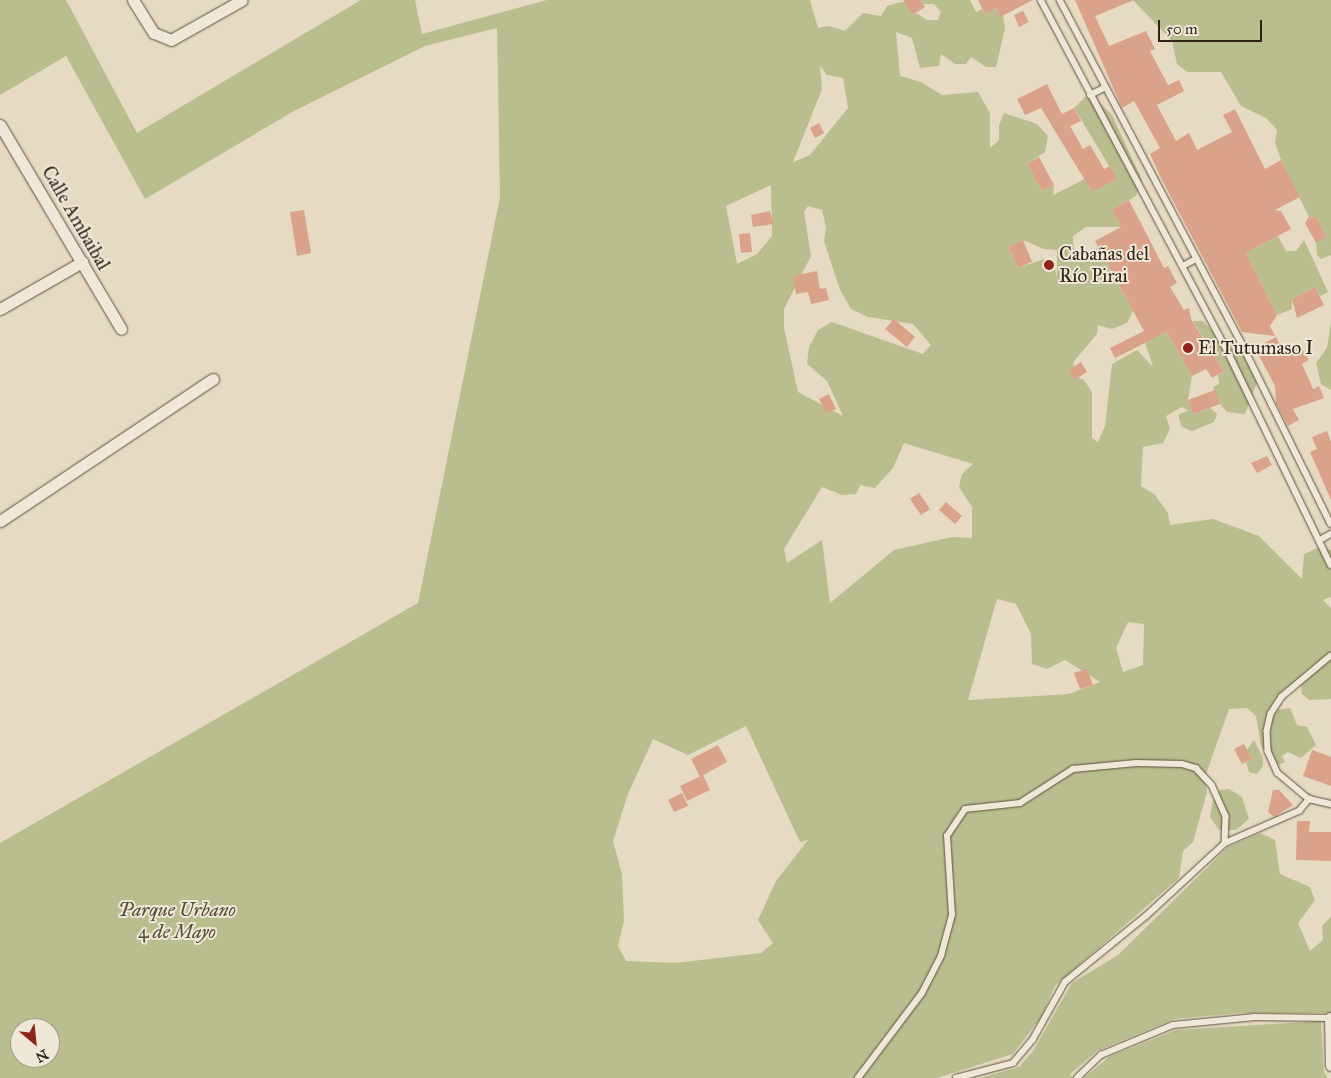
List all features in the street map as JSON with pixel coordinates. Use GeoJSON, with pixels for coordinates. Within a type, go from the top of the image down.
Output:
{"type":"FeatureCollection","features":[{"type":"Feature","properties":{"kind":"street"},"geometry":{"type":"LineString","coordinates":[[133,0],[154,33],[171,40],[242,0]]}},
{"type":"Feature","properties":{"kind":"street","name":"Calle Ambaibal"},"geometry":{"type":"LineString","coordinates":[[0,125],[121,329]]}},
{"type":"Feature","properties":{"kind":"street"},"geometry":{"type":"LineString","coordinates":[[0,309],[82,262]]}},
{"type":"Feature","properties":{"kind":"street"},"geometry":{"type":"LineString","coordinates":[[0,521],[213,379]]}},
{"type":"Feature","properties":{"kind":"street"},"geometry":{"type":"LineString","coordinates":[[1330,1018],[1331,1066]]}},
{"type":"Feature","properties":{"kind":"lane"},"geometry":{"type":"LineString","coordinates":[[1041,0],[1182,266],[1331,565]]}},
{"type":"Feature","properties":{"kind":"lane"},"geometry":{"type":"LineString","coordinates":[[1060,0],[1104,88],[1196,259],[1331,524]]}},
{"type":"Feature","properties":{"kind":"lane"},"geometry":{"type":"LineString","coordinates":[[1090,95],[1104,88]]}},
{"type":"Feature","properties":{"kind":"lane"},"geometry":{"type":"LineString","coordinates":[[1182,266],[1196,259]]}},
{"type":"Feature","properties":{"kind":"lane"},"geometry":{"type":"LineString","coordinates":[[1320,540],[1331,534]]}},
{"type":"Feature","properties":{"kind":"lane"},"geometry":{"type":"LineString","coordinates":[[1331,656],[1282,697],[1271,714],[1267,731],[1268,751],[1278,773],[1308,799],[1331,804]]}},
{"type":"Feature","properties":{"kind":"lane"},"geometry":{"type":"LineString","coordinates":[[858,1078],[922,993],[941,956],[952,915],[947,836],[966,809],[1020,803],[1073,769],[1136,763],[1182,764],[1196,768],[1212,786],[1226,816],[1225,843]]}},
{"type":"Feature","properties":{"kind":"lane"},"geometry":{"type":"LineString","coordinates":[[956,1078],[1013,1063],[1033,1039],[1065,982],[1146,916],[1225,843],[1299,811],[1308,799]]}},
{"type":"Feature","properties":{"kind":"lane"},"geometry":{"type":"LineString","coordinates":[[1077,1078],[1101,1055],[1173,1025],[1255,1017],[1330,1018]]}},
{"type":"Feature","properties":{"kind":"green space","name":"Parque Urbano 4 de Mayo"},"geometry":{"type":"Polygon","coordinates":[[[0,0],[66,0],[137,133],[361,0],[415,0],[422,34],[547,0],[810,0],[818,28],[829,26],[845,31],[863,13],[881,16],[887,6],[897,3],[904,2],[912,15],[916,13],[927,20],[938,20],[941,12],[934,4],[924,4],[921,0],[970,0],[976,12],[982,9],[985,14],[995,8],[1003,16],[1005,29],[996,67],[986,67],[971,57],[966,64],[955,64],[941,54],[939,66],[920,68],[912,38],[896,32],[900,76],[921,82],[942,95],[978,92],[990,113],[990,148],[999,140],[999,125],[1004,113],[1037,124],[1048,136],[1045,152],[1027,164],[1042,191],[1054,185],[1053,195],[1085,179],[1092,192],[1117,179],[1074,108],[1085,97],[1096,99],[1112,115],[1142,180],[1136,196],[1112,209],[1121,227],[1086,227],[1073,236],[1074,252],[1081,261],[1098,247],[1133,311],[1127,323],[1112,329],[1098,325],[1097,334],[1074,361],[1072,375],[1084,380],[1092,392],[1092,438],[1098,442],[1105,426],[1112,364],[1137,350],[1153,367],[1145,342],[1167,332],[1192,376],[1188,400],[1193,414],[1210,408],[1217,414],[1214,422],[1192,431],[1182,427],[1179,414],[1188,411],[1182,407],[1166,416],[1170,429],[1163,443],[1143,447],[1141,486],[1155,495],[1168,513],[1170,525],[1213,519],[1259,536],[1302,579],[1304,554],[1320,547],[1331,550],[1331,597],[1323,600],[1331,608],[1331,699],[1309,700],[1302,694],[1301,685],[1274,700],[1274,710],[1290,708],[1297,725],[1307,727],[1316,745],[1301,758],[1288,752],[1282,756],[1285,762],[1274,767],[1261,746],[1256,716],[1247,708],[1229,709],[1205,777],[1207,792],[1193,842],[1183,851],[1179,878],[1055,986],[1042,1016],[1013,1054],[937,1078],[0,1078],[0,843],[418,603],[500,197],[497,28],[425,46],[294,111],[145,199],[66,56],[0,95],[0,0]],[[820,66],[822,89],[793,162],[810,155],[848,108],[843,78],[827,75],[820,66]],[[771,185],[726,206],[737,264],[757,254],[772,236],[771,185]],[[808,206],[804,212],[811,256],[784,309],[784,328],[798,392],[843,416],[827,381],[807,364],[809,347],[818,330],[832,322],[923,354],[931,345],[913,324],[868,317],[851,309],[840,290],[824,241],[826,227],[822,210],[808,206]],[[1023,240],[1008,246],[1018,268],[1044,259],[1053,264],[1057,277],[1057,250],[1044,249],[1023,240]],[[904,443],[893,468],[875,488],[860,485],[856,494],[842,495],[822,487],[784,549],[787,563],[822,540],[830,603],[894,550],[952,537],[972,538],[972,507],[959,487],[962,474],[973,464],[904,443]],[[997,599],[968,700],[1069,694],[1100,682],[1065,660],[1047,669],[1032,664],[1031,634],[1016,604],[997,599]],[[1128,622],[1116,648],[1123,672],[1143,665],[1144,624],[1128,622]],[[746,726],[688,755],[653,739],[628,794],[613,841],[622,874],[624,921],[618,946],[626,961],[675,963],[761,953],[773,943],[758,920],[776,881],[808,840],[800,842],[746,726]]]}},
{"type":"Feature","properties":{"kind":"green space"},"geometry":{"type":"Polygon","coordinates":[[[1133,0],[1331,0],[1331,255],[1321,259],[1317,255],[1316,243],[1326,237],[1317,218],[1309,217],[1281,160],[1275,143],[1277,130],[1266,118],[1241,106],[1221,72],[1187,72],[1177,64],[1172,41],[1133,0]]]}},
{"type":"Feature","properties":{"kind":"green space"},"geometry":{"type":"Polygon","coordinates":[[[1278,236],[1286,251],[1296,251],[1304,240],[1328,292],[1320,296],[1315,287],[1292,299],[1292,309],[1277,315],[1246,253],[1278,236]]]}},
{"type":"Feature","properties":{"kind":"green space"},"geometry":{"type":"Polygon","coordinates":[[[1193,321],[1203,321],[1225,344],[1235,345],[1258,372],[1257,383],[1245,414],[1227,412],[1220,404],[1213,387],[1219,384],[1218,375],[1224,371],[1193,321]]]}},
{"type":"Feature","properties":{"kind":"green space"},"geometry":{"type":"Polygon","coordinates":[[[1331,322],[1331,390],[1321,384],[1316,363],[1327,348],[1331,322]]]}},
{"type":"Feature","properties":{"kind":"green space"},"geometry":{"type":"Polygon","coordinates":[[[1254,740],[1263,758],[1263,766],[1257,774],[1249,772],[1246,762],[1252,759],[1247,750],[1254,740]]]}},
{"type":"Feature","properties":{"kind":"green space"},"geometry":{"type":"Polygon","coordinates":[[[1229,789],[1242,797],[1249,819],[1236,830],[1219,830],[1210,817],[1213,800],[1220,790],[1229,789]]]}},
{"type":"Feature","properties":{"kind":"green space"},"geometry":{"type":"Polygon","coordinates":[[[1260,833],[1275,840],[1280,874],[1310,887],[1315,900],[1298,923],[1310,951],[1323,940],[1322,926],[1331,917],[1331,1013],[1240,1013],[1174,1019],[1097,1051],[1069,1075],[1075,1078],[980,1078],[1019,1067],[1033,1051],[1072,983],[1118,955],[1228,847],[1260,833]]]}},
{"type":"Feature","properties":{"kind":"green space"},"geometry":{"type":"Polygon","coordinates":[[[1321,1021],[1324,1072],[1328,1078],[1084,1078],[1109,1057],[1176,1030],[1321,1021]]]}},
{"type":"Feature","properties":{"kind":"building"},"geometry":{"type":"Polygon","coordinates":[[[903,0],[921,0],[925,7],[912,15],[903,0]]]}},
{"type":"Feature","properties":{"kind":"building"},"geometry":{"type":"Polygon","coordinates":[[[978,0],[1033,0],[1000,17],[996,8],[985,14],[978,0]]]}},
{"type":"Feature","properties":{"kind":"building"},"geometry":{"type":"Polygon","coordinates":[[[1075,0],[1134,0],[1095,16],[1109,46],[1146,31],[1155,49],[1150,51],[1168,85],[1179,80],[1184,91],[1157,105],[1176,141],[1189,133],[1197,150],[1232,132],[1223,115],[1235,109],[1265,169],[1281,160],[1300,197],[1275,210],[1281,211],[1291,229],[1246,253],[1277,315],[1270,326],[1275,336],[1242,332],[1150,154],[1160,148],[1134,101],[1122,108],[1075,0]]]}},
{"type":"Feature","properties":{"kind":"building"},"geometry":{"type":"Polygon","coordinates":[[[1023,11],[1029,22],[1019,27],[1014,15],[1023,11]]]}},
{"type":"Feature","properties":{"kind":"building"},"geometry":{"type":"Polygon","coordinates":[[[1047,84],[1062,114],[1074,108],[1081,121],[1070,126],[1083,149],[1090,145],[1104,169],[1110,166],[1117,179],[1092,192],[1041,108],[1025,115],[1017,99],[1047,84]]]}},
{"type":"Feature","properties":{"kind":"building"},"geometry":{"type":"Polygon","coordinates":[[[819,123],[824,133],[815,138],[810,128],[819,123]]]}},
{"type":"Feature","properties":{"kind":"building"},"geometry":{"type":"Polygon","coordinates":[[[1039,157],[1054,185],[1042,191],[1027,164],[1039,157]]]}},
{"type":"Feature","properties":{"kind":"building"},"geometry":{"type":"Polygon","coordinates":[[[1129,200],[1164,268],[1168,266],[1177,283],[1170,287],[1184,310],[1189,308],[1191,319],[1224,371],[1212,378],[1206,369],[1192,376],[1167,332],[1115,358],[1110,348],[1144,331],[1095,241],[1121,227],[1112,209],[1129,200]]]}},
{"type":"Feature","properties":{"kind":"building"},"geometry":{"type":"Polygon","coordinates":[[[304,210],[311,253],[297,256],[290,212],[304,210]]]}},
{"type":"Feature","properties":{"kind":"building"},"geometry":{"type":"Polygon","coordinates":[[[770,211],[773,224],[753,227],[751,215],[770,211]]]}},
{"type":"Feature","properties":{"kind":"building"},"geometry":{"type":"Polygon","coordinates":[[[1309,217],[1317,218],[1326,237],[1316,243],[1305,223],[1309,217]]]}},
{"type":"Feature","properties":{"kind":"building"},"geometry":{"type":"Polygon","coordinates":[[[750,233],[752,252],[741,253],[739,234],[750,233]]]}},
{"type":"Feature","properties":{"kind":"building"},"geometry":{"type":"Polygon","coordinates":[[[1023,240],[1032,262],[1018,268],[1008,246],[1023,240]]]}},
{"type":"Feature","properties":{"kind":"building"},"geometry":{"type":"Polygon","coordinates":[[[817,271],[820,289],[826,288],[829,300],[811,304],[808,292],[796,294],[793,276],[817,271]]]}},
{"type":"Feature","properties":{"kind":"building"},"geometry":{"type":"Polygon","coordinates":[[[1315,287],[1324,305],[1297,318],[1292,299],[1315,287]]]}},
{"type":"Feature","properties":{"kind":"building"},"geometry":{"type":"Polygon","coordinates":[[[894,319],[915,337],[907,347],[885,329],[894,319]]]}},
{"type":"Feature","properties":{"kind":"building"},"geometry":{"type":"Polygon","coordinates":[[[1276,337],[1285,354],[1300,346],[1309,360],[1302,364],[1313,389],[1319,386],[1324,398],[1293,409],[1299,420],[1288,426],[1276,403],[1275,386],[1255,348],[1276,337]]]}},
{"type":"Feature","properties":{"kind":"building"},"geometry":{"type":"Polygon","coordinates":[[[1081,362],[1087,372],[1074,380],[1068,370],[1081,362]]]}},
{"type":"Feature","properties":{"kind":"building"},"geometry":{"type":"Polygon","coordinates":[[[1215,390],[1220,404],[1193,414],[1188,400],[1215,390]]]}},
{"type":"Feature","properties":{"kind":"building"},"geometry":{"type":"Polygon","coordinates":[[[829,394],[836,409],[826,413],[819,399],[829,394]]]}},
{"type":"Feature","properties":{"kind":"building"},"geometry":{"type":"Polygon","coordinates":[[[1327,431],[1331,442],[1331,500],[1310,452],[1317,449],[1312,437],[1327,431]]]}},
{"type":"Feature","properties":{"kind":"building"},"geometry":{"type":"Polygon","coordinates":[[[1267,456],[1272,465],[1257,473],[1251,463],[1267,456]]]}},
{"type":"Feature","properties":{"kind":"building"},"geometry":{"type":"Polygon","coordinates":[[[919,493],[930,509],[921,515],[910,499],[919,493]]]}},
{"type":"Feature","properties":{"kind":"building"},"geometry":{"type":"Polygon","coordinates":[[[946,502],[962,516],[955,524],[939,510],[946,502]]]}},
{"type":"Feature","properties":{"kind":"building"},"geometry":{"type":"Polygon","coordinates":[[[1087,669],[1093,685],[1080,689],[1074,673],[1087,669]]]}},
{"type":"Feature","properties":{"kind":"building"},"geometry":{"type":"Polygon","coordinates":[[[1244,744],[1252,759],[1242,764],[1234,749],[1244,744]]]}},
{"type":"Feature","properties":{"kind":"building"},"geometry":{"type":"Polygon","coordinates":[[[718,745],[727,762],[700,777],[691,759],[718,745]]]}},
{"type":"Feature","properties":{"kind":"building"},"geometry":{"type":"Polygon","coordinates":[[[1312,750],[1331,757],[1331,786],[1303,776],[1312,750]]]}},
{"type":"Feature","properties":{"kind":"building"},"geometry":{"type":"Polygon","coordinates":[[[703,775],[710,790],[687,801],[680,786],[703,775]]]}},
{"type":"Feature","properties":{"kind":"building"},"geometry":{"type":"Polygon","coordinates":[[[1273,790],[1279,790],[1293,805],[1274,817],[1268,812],[1273,790]]]}},
{"type":"Feature","properties":{"kind":"building"},"geometry":{"type":"Polygon","coordinates":[[[682,793],[688,806],[674,812],[668,800],[682,793]]]}},
{"type":"Feature","properties":{"kind":"building"},"geometry":{"type":"Polygon","coordinates":[[[1297,821],[1310,821],[1309,832],[1331,832],[1331,861],[1296,860],[1297,821]]]}},
{"type":"Feature","properties":{"kind":"place","name":"Cabañas del Río Pirai"},"geometry":{"type":"Point","coordinates":[1049,265]}},
{"type":"Feature","properties":{"kind":"place","name":"El Tutumaso I"},"geometry":{"type":"Point","coordinates":[1188,348]}}]}
